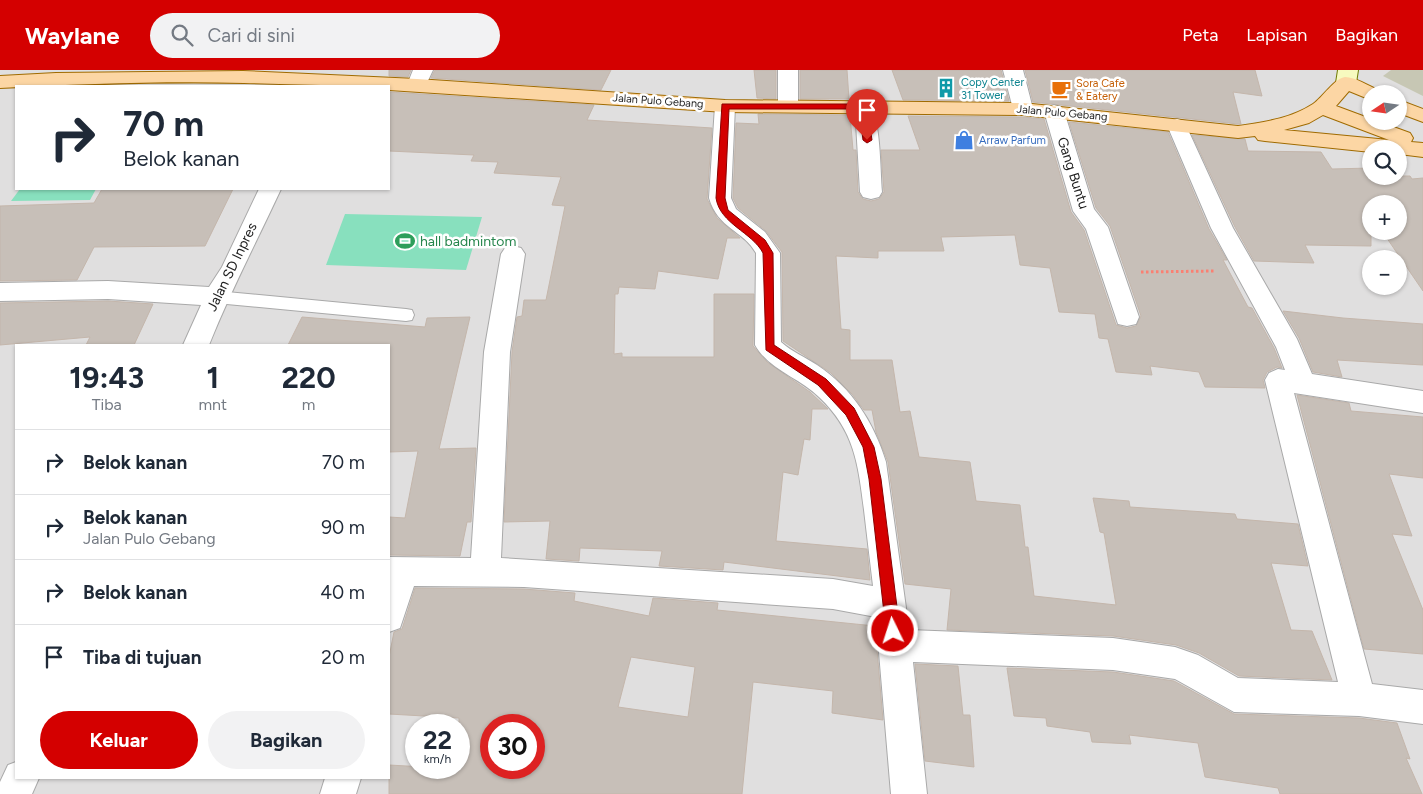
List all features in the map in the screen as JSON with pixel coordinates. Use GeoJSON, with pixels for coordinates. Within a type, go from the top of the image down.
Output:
{"type":"FeatureCollection","features":[{"type":"Feature","properties":{"kind":"main road","name":"Jalan Pulo Gebang"},"geometry":{"type":"LineString","coordinates":[[0,82],[58,74],[244,74],[325,84],[420,78],[725,106],[1023,108],[1238,132],[1272,127],[1303,118],[1322,108],[1347,77]]}},
{"type":"Feature","properties":{"kind":"main road"},"geometry":{"type":"LineString","coordinates":[[1347,77],[1362,88]]}},
{"type":"Feature","properties":{"kind":"main road"},"geometry":{"type":"LineString","coordinates":[[1322,108],[1423,146]]}},
{"type":"Feature","properties":{"kind":"main road"},"geometry":{"type":"LineString","coordinates":[[1408,110],[1423,116]]}},
{"type":"Feature","properties":{"kind":"main road"},"geometry":{"type":"LineString","coordinates":[[1238,132],[1423,150]]}},
{"type":"Feature","properties":{"kind":"street"},"geometry":{"type":"LineString","coordinates":[[788,70],[788,106]]}},
{"type":"Feature","properties":{"kind":"street"},"geometry":{"type":"LineString","coordinates":[[1012,70],[1023,108]]}},
{"type":"Feature","properties":{"kind":"street"},"geometry":{"type":"LineString","coordinates":[[725,106],[720,198],[722,207],[733,220],[762,242],[768,253],[769,347],[822,382],[850,412],[868,447],[872,462],[891,604],[909,794]]}},
{"type":"Feature","properties":{"kind":"street"},"geometry":{"type":"LineString","coordinates":[[862,107],[866,123],[871,192]]}},
{"type":"Feature","properties":{"kind":"street","name":"Gang Buntu"},"geometry":{"type":"LineString","coordinates":[[1054,111],[1084,211],[1097,227],[1127,317]]}},
{"type":"Feature","properties":{"kind":"street"},"geometry":{"type":"LineString","coordinates":[[1177,125],[1222,228],[1288,346],[1303,384]]}},
{"type":"Feature","properties":{"kind":"street","name":"Jalan SD Inpres"},"geometry":{"type":"LineString","coordinates":[[196,344],[216,297],[233,268],[270,190]]}},
{"type":"Feature","properties":{"kind":"street"},"geometry":{"type":"LineString","coordinates":[[485,572],[498,352],[513,254]]}},
{"type":"Feature","properties":{"kind":"street"},"geometry":{"type":"LineString","coordinates":[[0,292],[55,290],[216,297]]}},
{"type":"Feature","properties":{"kind":"street"},"geometry":{"type":"LineString","coordinates":[[1359,699],[1278,380],[1423,402]]}},
{"type":"Feature","properties":{"kind":"street"},"geometry":{"type":"LineString","coordinates":[[390,610],[396,571],[485,572],[833,594],[891,604]]}},
{"type":"Feature","properties":{"kind":"street"},"geometry":{"type":"LineString","coordinates":[[894,645],[1113,654],[1175,663],[1186,667],[1234,695],[1359,699],[1423,707]]}},
{"type":"Feature","properties":{"kind":"street"},"geometry":{"type":"LineString","coordinates":[[13,794],[20,779]]}},
{"type":"Feature","properties":{"kind":"street"},"geometry":{"type":"LineString","coordinates":[[338,794],[342,779]]}},
{"type":"Feature","properties":{"kind":"lane"},"geometry":{"type":"LineString","coordinates":[[216,297],[406,315]]}},
{"type":"Feature","properties":{"kind":"path"},"geometry":{"type":"LineString","coordinates":[[1137,272],[1246,270]]}},
{"type":"Feature","properties":{"kind":"shaded area"},"geometry":{"type":"Polygon","coordinates":[[[0,70],[1423,70],[1423,794],[0,794],[0,70]]]}},
{"type":"Feature","properties":{"kind":"shaded area"},"geometry":{"type":"Polygon","coordinates":[[[1391,70],[1423,70],[1423,96],[1408,88],[1408,85],[1401,85],[1383,76],[1391,70]]]}},
{"type":"Feature","properties":{"kind":"green space"},"geometry":{"type":"Polygon","coordinates":[[[19,190],[95,190],[90,200],[11,201],[19,190]]]}},
{"type":"Feature","properties":{"kind":"green space","name":"hall badmintom"},"geometry":{"type":"Polygon","coordinates":[[[345,214],[482,217],[466,270],[326,265],[345,214]]]}},
{"type":"Feature","properties":{"kind":"building"},"geometry":{"type":"Polygon","coordinates":[[[389,70],[411,70],[408,77],[389,76],[389,70]]]}},
{"type":"Feature","properties":{"kind":"building"},"geometry":{"type":"Polygon","coordinates":[[[435,70],[611,70],[601,90],[431,78],[435,70]]]}},
{"type":"Feature","properties":{"kind":"building"},"geometry":{"type":"Polygon","coordinates":[[[754,70],[776,70],[776,99],[757,98],[754,70]]]}},
{"type":"Feature","properties":{"kind":"building"},"geometry":{"type":"Polygon","coordinates":[[[800,70],[847,70],[849,99],[800,99],[800,70]]]}},
{"type":"Feature","properties":{"kind":"building"},"geometry":{"type":"Polygon","coordinates":[[[892,70],[1001,70],[1009,101],[903,100],[892,70]]]}},
{"type":"Feature","properties":{"kind":"building"},"geometry":{"type":"Polygon","coordinates":[[[1025,70],[1255,70],[1262,96],[1233,92],[1241,124],[1033,102],[1025,70]]]}},
{"type":"Feature","properties":{"kind":"building"},"geometry":{"type":"Polygon","coordinates":[[[390,92],[594,105],[587,120],[712,128],[707,199],[717,218],[740,238],[727,238],[718,279],[658,271],[655,289],[619,287],[618,294],[615,294],[614,354],[622,353],[622,357],[714,357],[714,294],[754,294],[753,346],[767,362],[810,392],[828,409],[812,409],[810,440],[804,439],[798,475],[783,472],[776,541],[867,549],[870,580],[724,562],[723,570],[659,566],[662,551],[580,548],[579,561],[546,559],[550,521],[504,522],[512,352],[517,317],[522,316],[524,300],[546,300],[565,206],[552,205],[561,177],[494,173],[498,162],[471,161],[474,155],[390,151],[390,92]]]}},
{"type":"Feature","properties":{"kind":"building"},"geometry":{"type":"Polygon","coordinates":[[[758,114],[850,115],[853,150],[856,150],[858,192],[863,199],[871,201],[879,199],[884,192],[881,150],[920,150],[908,116],[1023,117],[1044,119],[1071,212],[1084,230],[1116,325],[1127,328],[1136,326],[1141,316],[1110,226],[1096,208],[1069,122],[1168,132],[1209,229],[1227,260],[1223,260],[1248,307],[1252,308],[1274,348],[1282,368],[1277,367],[1267,372],[1263,380],[1265,388],[1205,387],[1199,372],[1150,366],[1152,375],[1116,372],[1108,339],[1099,338],[1095,314],[1059,312],[1050,268],[1020,265],[1015,235],[941,237],[944,251],[878,251],[878,258],[836,256],[841,329],[850,330],[850,360],[892,360],[900,412],[910,411],[919,457],[970,462],[976,501],[1020,505],[1025,547],[1028,547],[1034,596],[1116,605],[1104,533],[1100,532],[1093,498],[1129,501],[1130,507],[1235,514],[1237,519],[1298,524],[1308,566],[1271,563],[1291,630],[1312,631],[1332,680],[1239,676],[1199,653],[1176,645],[1113,636],[947,630],[951,589],[905,584],[888,462],[876,432],[872,410],[864,410],[852,394],[831,373],[783,341],[782,252],[766,231],[738,208],[733,198],[736,123],[759,124],[758,114]]]}},
{"type":"Feature","properties":{"kind":"building"},"geometry":{"type":"Polygon","coordinates":[[[1192,135],[1245,139],[1248,151],[1321,152],[1332,169],[1362,168],[1362,185],[1407,185],[1407,176],[1410,176],[1412,179],[1423,178],[1423,291],[1407,268],[1407,250],[1395,250],[1388,240],[1407,240],[1407,195],[1362,195],[1362,240],[1371,240],[1371,246],[1305,245],[1314,263],[1254,261],[1235,227],[1192,135]]]}},
{"type":"Feature","properties":{"kind":"building"},"geometry":{"type":"Polygon","coordinates":[[[101,190],[233,190],[205,246],[94,247],[77,280],[0,281],[0,206],[94,203],[101,190]]]}},
{"type":"Feature","properties":{"kind":"building"},"geometry":{"type":"Polygon","coordinates":[[[108,301],[153,304],[134,344],[86,344],[90,337],[0,345],[0,303],[108,301]]]}},
{"type":"Feature","properties":{"kind":"building"},"geometry":{"type":"Polygon","coordinates":[[[1283,311],[1423,324],[1423,365],[1337,360],[1342,377],[1313,372],[1299,338],[1283,311]]]}},
{"type":"Feature","properties":{"kind":"building"},"geometry":{"type":"Polygon","coordinates":[[[302,317],[425,327],[427,318],[470,317],[439,449],[476,448],[471,522],[467,522],[460,556],[390,555],[390,517],[405,518],[418,451],[390,452],[390,344],[288,344],[302,317]]]}},
{"type":"Feature","properties":{"kind":"building"},"geometry":{"type":"Polygon","coordinates":[[[1297,395],[1349,403],[1351,411],[1423,417],[1423,478],[1389,474],[1412,536],[1392,534],[1423,610],[1423,654],[1364,649],[1297,395]]]}},
{"type":"Feature","properties":{"kind":"building"},"geometry":{"type":"Polygon","coordinates":[[[415,588],[524,589],[575,593],[574,601],[649,616],[653,598],[718,603],[717,610],[875,626],[883,720],[832,713],[833,691],[753,682],[742,794],[389,794],[390,765],[405,766],[405,779],[470,779],[470,714],[390,714],[390,652],[394,632],[402,629],[415,588]],[[631,657],[618,707],[688,717],[695,667],[631,657]]]}},
{"type":"Feature","properties":{"kind":"building"},"geometry":{"type":"Polygon","coordinates":[[[915,664],[958,666],[963,715],[970,715],[974,767],[925,761],[915,664]]]}},
{"type":"Feature","properties":{"kind":"building"},"geometry":{"type":"Polygon","coordinates":[[[1007,668],[1113,672],[1174,681],[1234,714],[1359,718],[1397,723],[1410,759],[1406,758],[1422,794],[1280,794],[1278,788],[1205,777],[1198,743],[1129,735],[1131,744],[1092,742],[1090,732],[1047,726],[1046,718],[1014,716],[1007,668]]]}},
{"type":"Feature","properties":{"kind":"place","name":"Copy Center 31 Tower"},"geometry":{"type":"Point","coordinates":[946,88]}},
{"type":"Feature","properties":{"kind":"place","name":"Sora Cafe & Eatery"},"geometry":{"type":"Point","coordinates":[1061,89]}},
{"type":"Feature","properties":{"kind":"place","name":"Arraw Parfum"},"geometry":{"type":"Point","coordinates":[964,140]}},
{"type":"Feature","properties":{"kind":"place","name":"hall badmintom"},"geometry":{"type":"Point","coordinates":[405,241]}},
{"type":"Feature","properties":{"kind":"route"},"geometry":{"type":"LineString","coordinates":[[867,140],[866,123],[862,107],[725,106],[720,198],[725,212],[762,242],[768,253],[768,346],[780,356],[822,382],[850,412],[868,447],[875,479],[893,631]]}}]}
